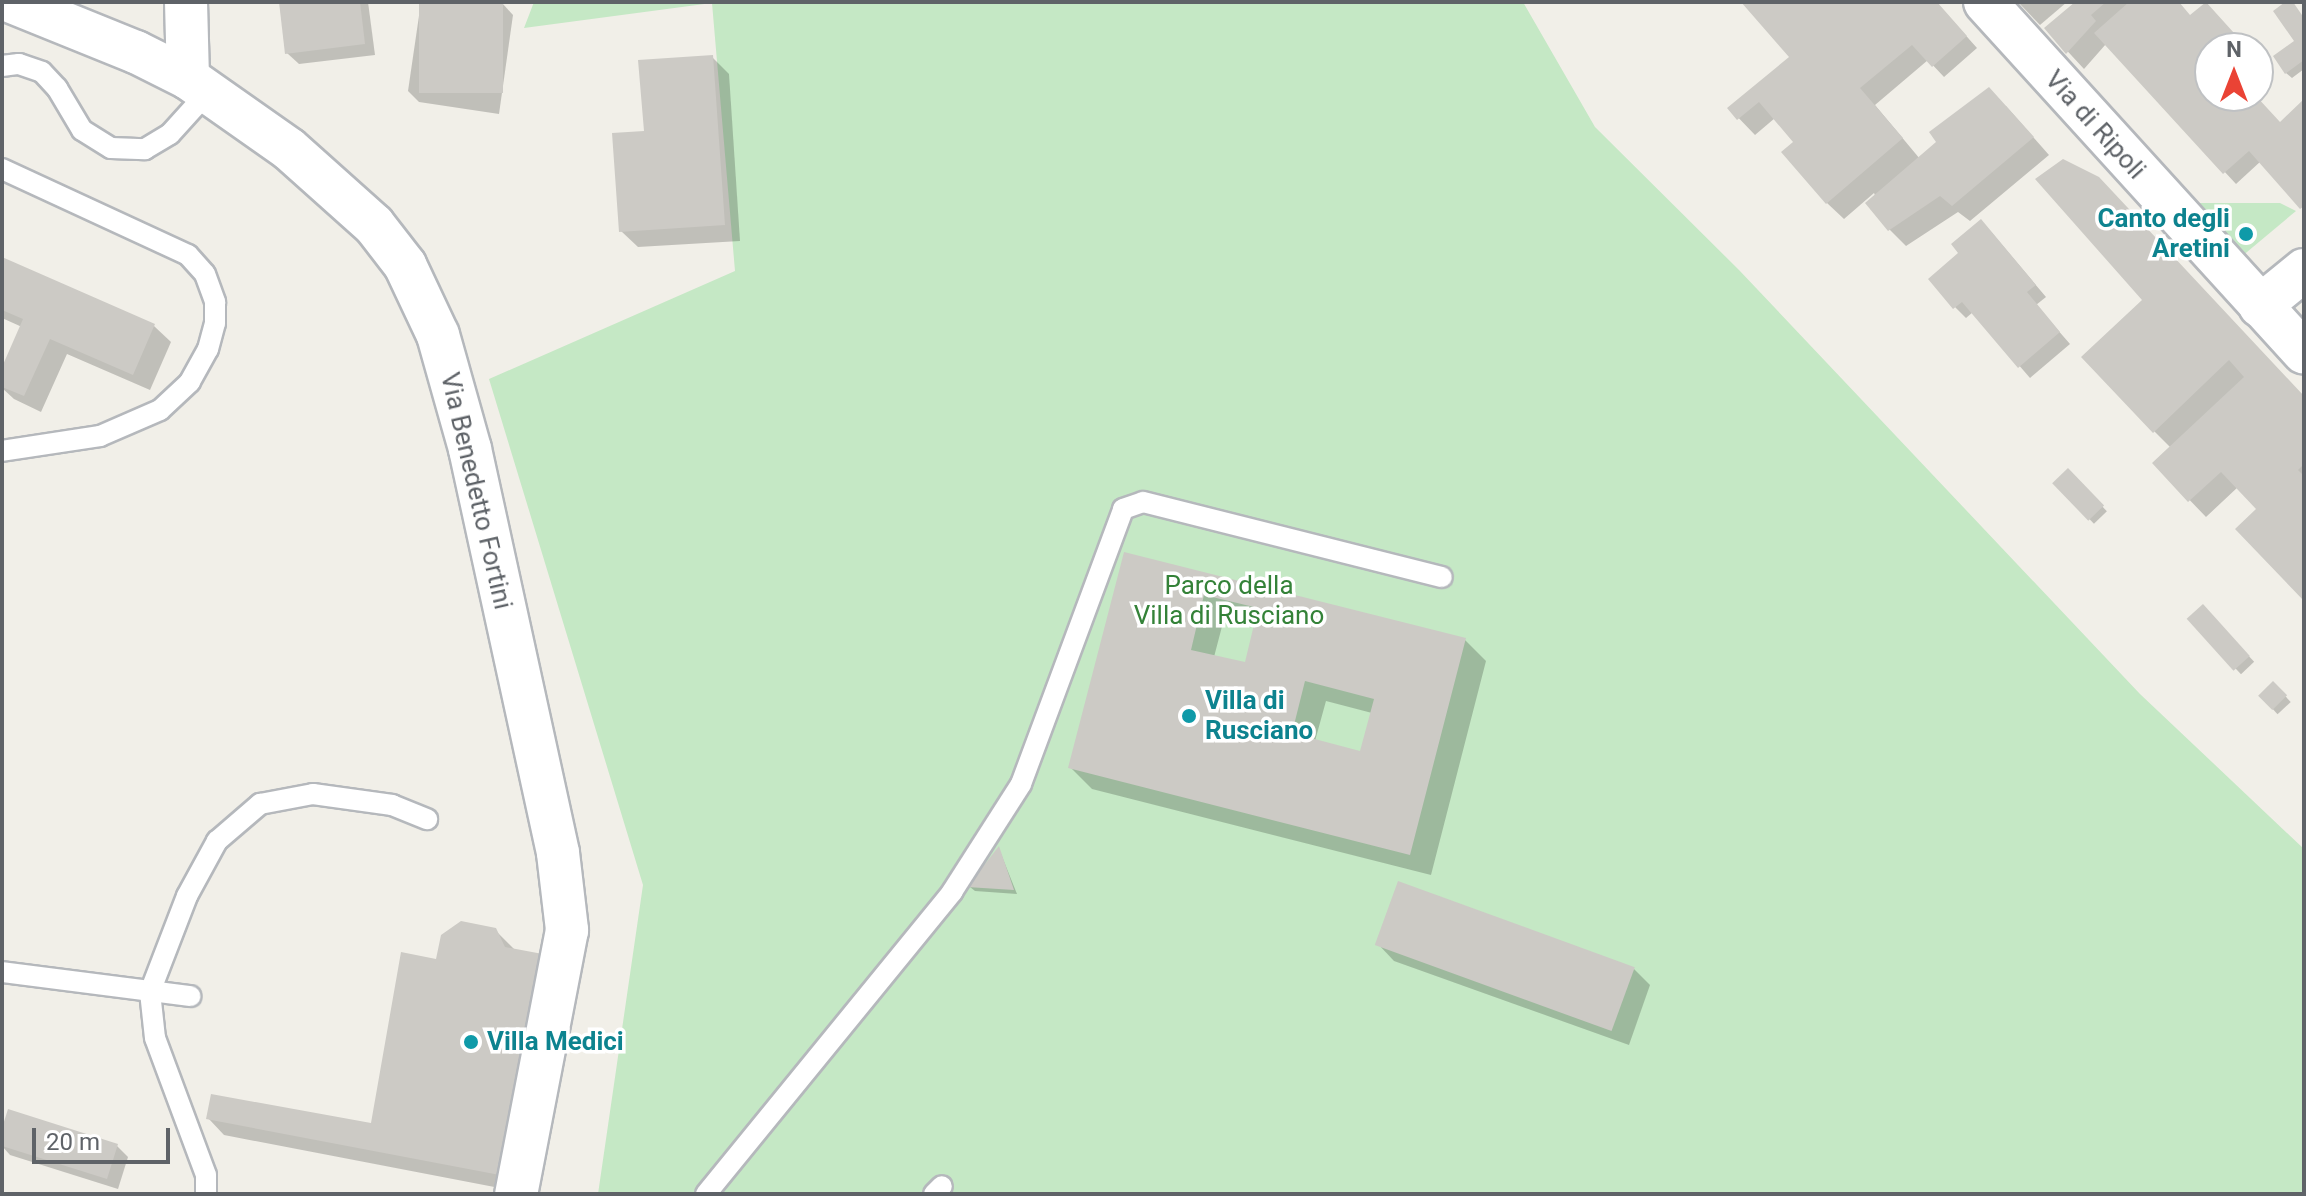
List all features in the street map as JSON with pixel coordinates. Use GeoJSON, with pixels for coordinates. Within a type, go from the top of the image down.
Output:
{"type":"FeatureCollection","features":[{"type":"Feature","properties":{"kind":"street","name":"Via Benedetto Fortini"},"geometry":{"type":"LineString","coordinates":[[12,2],[136,52],[198,85],[331,182],[374,225],[405,265],[438,335],[470,449],[558,853],[567,930],[516,1194]]}},
{"type":"Feature","properties":{"kind":"street"},"geometry":{"type":"LineString","coordinates":[[186,2],[198,85]]}},
{"type":"Feature","properties":{"kind":"street","name":"Via di Ripoli"},"geometry":{"type":"LineString","coordinates":[[1985,2],[2304,352]]}},
{"type":"Feature","properties":{"kind":"street"},"geometry":{"type":"LineString","coordinates":[[2260,306],[2304,270]]}},
{"type":"Feature","properties":{"kind":"lane"},"geometry":{"type":"LineString","coordinates":[[2,66],[19,64],[42,72],[57,88],[82,130],[111,148],[145,149],[170,134],[198,85]]}},
{"type":"Feature","properties":{"kind":"lane"},"geometry":{"type":"LineString","coordinates":[[2,169],[188,255],[205,274],[215,302],[215,323],[208,349],[190,382],[160,410],[100,436],[2,451]]}},
{"type":"Feature","properties":{"kind":"lane"},"geometry":{"type":"LineString","coordinates":[[706,1194],[952,892],[1021,784],[1123,509],[1143,502],[1442,577]]}},
{"type":"Feature","properties":{"kind":"lane"},"geometry":{"type":"LineString","coordinates":[[206,1194],[206,1175],[155,1038],[150,992],[187,896],[217,841],[260,804],[313,794],[392,805],[427,819]]}},
{"type":"Feature","properties":{"kind":"lane"},"geometry":{"type":"LineString","coordinates":[[2,972],[190,996]]}},
{"type":"Feature","properties":{"kind":"green space","name":"Parco della Villa di Rusciano"},"geometry":{"type":"Polygon","coordinates":[[[534,2],[1523,2],[1595,127],[1739,270],[2140,694],[2304,849],[2304,1194],[598,1194],[643,885],[489,379],[735,271],[712,3],[524,28],[534,2]]]}},
{"type":"Feature","properties":{"kind":"green space","name":"Canto degli Aretini"},"geometry":{"type":"Polygon","coordinates":[[[2197,203],[2280,203],[2296,211],[2241,257],[2197,203]]]}},
{"type":"Feature","properties":{"kind":"building"},"geometry":{"type":"Polygon","coordinates":[[[279,2],[360,2],[365,44],[285,54],[279,2]]]}},
{"type":"Feature","properties":{"kind":"building"},"geometry":{"type":"Polygon","coordinates":[[[419,2],[503,2],[503,93],[419,93],[419,2]]]}},
{"type":"Feature","properties":{"kind":"building"},"geometry":{"type":"Polygon","coordinates":[[[1741,2],[1937,2],[1967,36],[1932,67],[1912,45],[1860,88],[1903,138],[1826,204],[1781,152],[1793,142],[1759,102],[1737,120],[1727,108],[1789,57],[1741,2]]]}},
{"type":"Feature","properties":{"kind":"building"},"geometry":{"type":"Polygon","coordinates":[[[2075,2],[2106,2],[2091,15],[2096,21],[2066,54],[2044,28],[2075,2]]]}},
{"type":"Feature","properties":{"kind":"building"},"geometry":{"type":"Polygon","coordinates":[[[2129,2],[2179,2],[2190,15],[2206,2],[2233,32],[2194,32],[2194,112],[2271,112],[2280,122],[2304,99],[2304,206],[2300,209],[2249,151],[2223,174],[2094,33],[2129,2]]]}},
{"type":"Feature","properties":{"kind":"building"},"geometry":{"type":"Polygon","coordinates":[[[2285,2],[2293,2],[2304,18],[2304,60],[2285,74],[2274,55],[2294,41],[2273,11],[2285,2]]]}},
{"type":"Feature","properties":{"kind":"building"},"geometry":{"type":"Polygon","coordinates":[[[713,55],[725,225],[619,232],[612,133],[644,131],[638,60],[713,55]]]}},
{"type":"Feature","properties":{"kind":"building"},"geometry":{"type":"Polygon","coordinates":[[[1989,87],[2034,137],[1952,206],[1940,196],[1888,231],[1865,203],[1936,142],[1929,132],[1989,87]]]}},
{"type":"Feature","properties":{"kind":"building"},"geometry":{"type":"Polygon","coordinates":[[[2063,159],[2099,177],[2304,396],[2304,464],[2298,470],[2304,476],[2304,601],[2235,529],[2256,509],[2221,472],[2188,502],[2152,463],[2244,377],[2229,360],[2153,433],[2081,357],[2142,300],[2035,179],[2063,159]]]}},
{"type":"Feature","properties":{"kind":"building"},"geometry":{"type":"Polygon","coordinates":[[[1981,219],[2036,285],[2027,292],[2060,332],[2018,368],[1962,302],[1953,309],[1928,279],[1958,253],[1951,244],[1981,219]]]}},
{"type":"Feature","properties":{"kind":"building"},"geometry":{"type":"Polygon","coordinates":[[[2,257],[155,324],[133,375],[50,339],[24,396],[2,387],[2,367],[23,319],[2,310],[2,257]]]}},
{"type":"Feature","properties":{"kind":"building"},"geometry":{"type":"Polygon","coordinates":[[[2068,468],[2104,505],[2088,521],[2052,483],[2068,468]]]}},
{"type":"Feature","properties":{"kind":"building","name":"Villa di Rusciano"},"geometry":{"type":"Polygon","coordinates":[[[1124,552],[1466,638],[1410,855],[1068,768],[1124,552]],[[1204,595],[1191,650],[1245,662],[1258,608],[1204,595]],[[1305,681],[1292,733],[1360,751],[1374,699],[1305,681]]]}},
{"type":"Feature","properties":{"kind":"building"},"geometry":{"type":"Polygon","coordinates":[[[2203,604],[2250,656],[2233,671],[2187,619],[2203,604]]]}},
{"type":"Feature","properties":{"kind":"building"},"geometry":{"type":"Polygon","coordinates":[[[2273,681],[2287,695],[2272,710],[2258,696],[2273,681]]]}},
{"type":"Feature","properties":{"kind":"building"},"geometry":{"type":"Polygon","coordinates":[[[999,846],[1014,890],[967,887],[999,846]]]}},
{"type":"Feature","properties":{"kind":"building"},"geometry":{"type":"Polygon","coordinates":[[[1398,881],[1635,967],[1612,1031],[1375,945],[1398,881]]]}},
{"type":"Feature","properties":{"kind":"building","name":"Villa Medici"},"geometry":{"type":"Polygon","coordinates":[[[461,921],[496,928],[505,947],[548,955],[505,1176],[206,1119],[211,1094],[371,1123],[401,952],[436,959],[441,935],[461,921]]]}},
{"type":"Feature","properties":{"kind":"building"},"geometry":{"type":"Polygon","coordinates":[[[8,1109],[118,1144],[107,1179],[2,1146],[2,1128],[8,1109]]]}},
{"type":"Feature","properties":{"kind":"place","name":"Canto degli Aretini"},"geometry":{"type":"Point","coordinates":[2246,234]}},
{"type":"Feature","properties":{"kind":"place","name":"Villa di Rusciano"},"geometry":{"type":"Point","coordinates":[1189,716]}},
{"type":"Feature","properties":{"kind":"place","name":"Villa Medici"},"geometry":{"type":"Point","coordinates":[471,1042]}}]}
